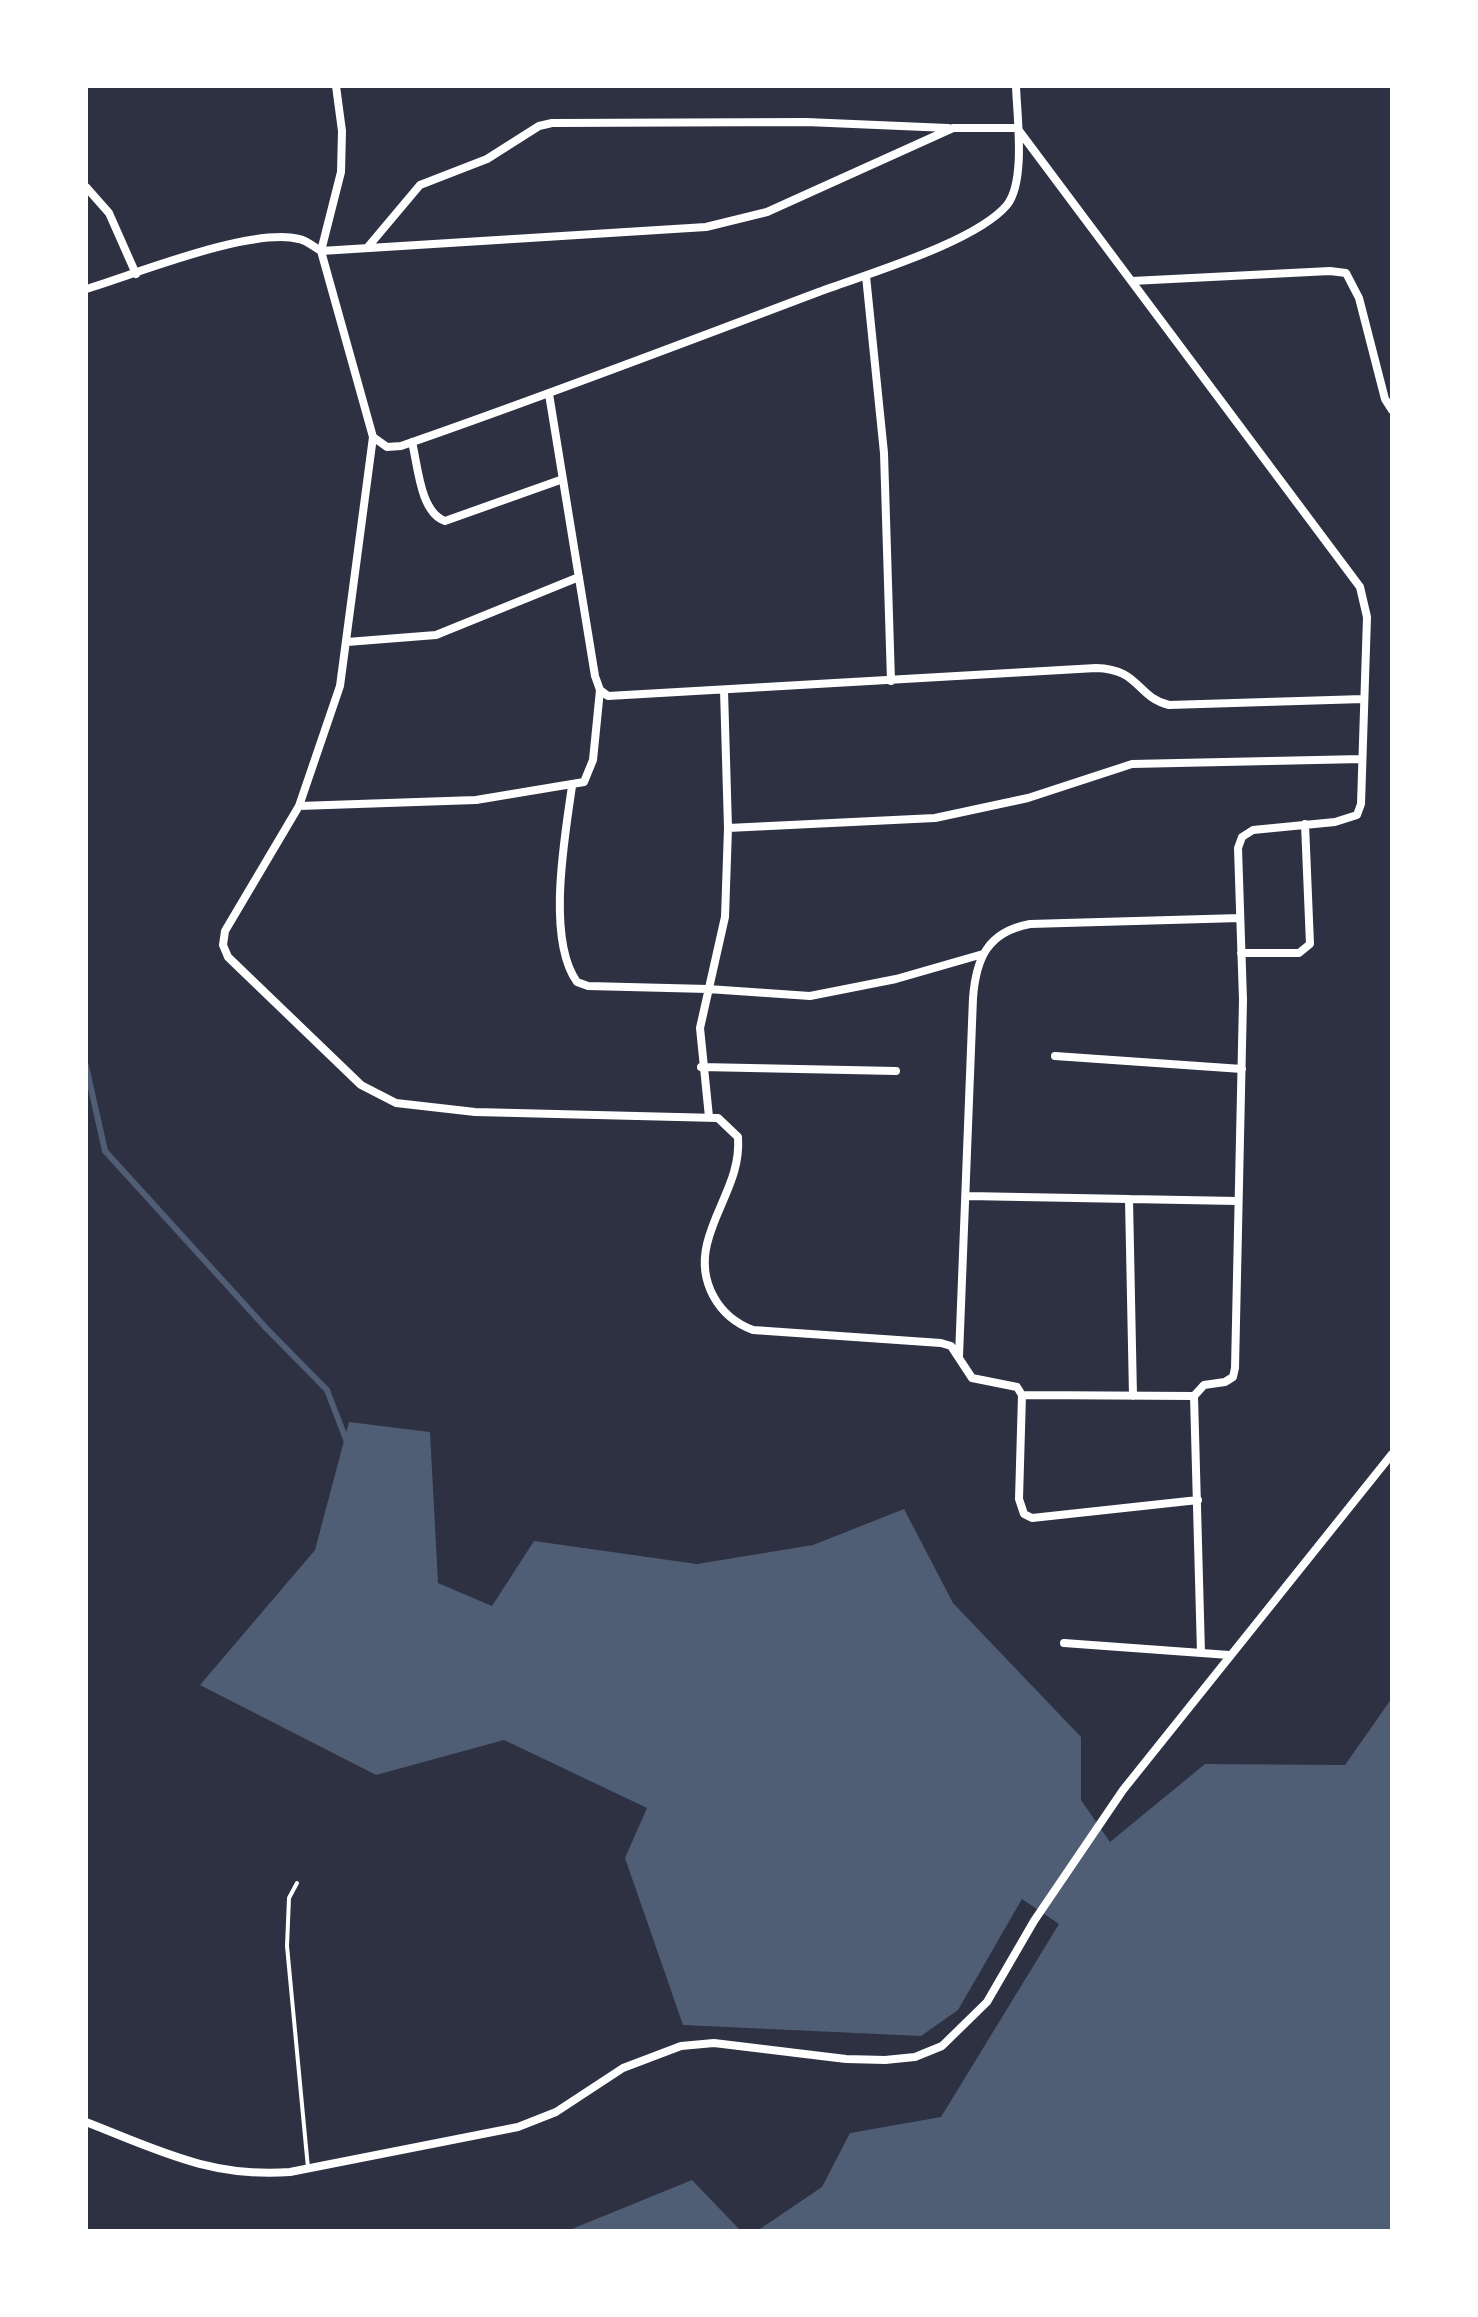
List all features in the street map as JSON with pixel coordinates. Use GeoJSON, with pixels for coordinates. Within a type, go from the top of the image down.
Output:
{"type":"FeatureCollection","features":[{"type":"Feature","properties":{"kind":"street"},"geometry":{"type":"LineString","coordinates":[[336,86],[342,131],[341,172],[321,251],[373,437],[340,686],[299,806],[225,931],[223,945],[228,957],[361,1085],[396,1103],[475,1112],[709,1117],[730,1126],[738,1137],[737,1171],[707,1245],[706,1270],[711,1293],[723,1313],[753,1330],[941,1343],[951,1346],[972,1378],[1017,1387],[1022,1395],[1019,1499],[1024,1514],[1051,1519],[1198,1500]]}},
{"type":"Feature","properties":{"kind":"street"},"geometry":{"type":"LineString","coordinates":[[373,437],[387,447],[412,442],[549,394],[901,264],[985,222],[1004,208],[1014,195],[1016,86]]}},
{"type":"Feature","properties":{"kind":"street"},"geometry":{"type":"LineString","coordinates":[[367,248],[420,185],[487,159],[539,126],[552,123],[806,122],[1017,128]]}},
{"type":"Feature","properties":{"kind":"street"},"geometry":{"type":"LineString","coordinates":[[86,289],[244,241],[274,236],[301,239],[321,251],[706,227],[738,221],[796,201],[953,128]]}},
{"type":"Feature","properties":{"kind":"street"},"geometry":{"type":"LineString","coordinates":[[1017,128],[1360,587],[1367,617],[1361,804],[1357,815],[1347,820],[1253,830],[1242,837],[1237,866],[1242,1069],[1235,1368],[1233,1377],[1225,1382],[1204,1385],[1194,1396],[1201,1653]]}},
{"type":"Feature","properties":{"kind":"street"},"geometry":{"type":"LineString","coordinates":[[86,187],[109,213],[136,274]]}},
{"type":"Feature","properties":{"kind":"street"},"geometry":{"type":"LineString","coordinates":[[1132,281],[1330,271],[1346,273],[1359,298],[1385,399],[1392,410]]}},
{"type":"Feature","properties":{"kind":"street"},"geometry":{"type":"LineString","coordinates":[[866,276],[884,453],[891,681]]}},
{"type":"Feature","properties":{"kind":"street"},"geometry":{"type":"LineString","coordinates":[[299,806],[476,800],[572,786],[584,782],[590,774],[600,690],[549,394]]}},
{"type":"Feature","properties":{"kind":"street"},"geometry":{"type":"LineString","coordinates":[[412,442],[429,507],[435,517],[445,521],[563,479]]}},
{"type":"Feature","properties":{"kind":"street"},"geometry":{"type":"LineString","coordinates":[[347,642],[436,635],[579,577]]}},
{"type":"Feature","properties":{"kind":"street"},"geometry":{"type":"LineString","coordinates":[[600,690],[608,696],[1114,668],[1136,681],[1150,697],[1169,705],[1363,699]]}},
{"type":"Feature","properties":{"kind":"street"},"geometry":{"type":"LineString","coordinates":[[709,1117],[701,1067],[700,1028],[725,917],[728,828],[724,690]]}},
{"type":"Feature","properties":{"kind":"street"},"geometry":{"type":"LineString","coordinates":[[728,828],[935,818],[1028,798],[1132,764],[1362,759]]}},
{"type":"Feature","properties":{"kind":"street"},"geometry":{"type":"LineString","coordinates":[[572,786],[561,874],[565,956],[570,973],[577,982],[588,986],[708,989],[810,996],[896,979],[983,954]]}},
{"type":"Feature","properties":{"kind":"street"},"geometry":{"type":"LineString","coordinates":[[1241,953],[1299,953],[1310,944],[1305,824]]}},
{"type":"Feature","properties":{"kind":"street"},"geometry":{"type":"LineString","coordinates":[[959,1356],[973,998],[975,975],[983,954],[1011,927],[1030,924],[1240,918]]}},
{"type":"Feature","properties":{"kind":"street"},"geometry":{"type":"LineString","coordinates":[[1055,1056],[1242,1069]]}},
{"type":"Feature","properties":{"kind":"street"},"geometry":{"type":"LineString","coordinates":[[701,1067],[896,1071]]}},
{"type":"Feature","properties":{"kind":"street"},"geometry":{"type":"LineString","coordinates":[[967,1196],[1237,1201]]}},
{"type":"Feature","properties":{"kind":"street"},"geometry":{"type":"LineString","coordinates":[[1129,1199],[1133,1396]]}},
{"type":"Feature","properties":{"kind":"street"},"geometry":{"type":"LineString","coordinates":[[1022,1395],[1194,1396]]}},
{"type":"Feature","properties":{"kind":"street"},"geometry":{"type":"LineString","coordinates":[[86,2122],[220,2171],[254,2174],[308,2168],[518,2127],[556,2112],[623,2068],[681,2046],[714,2043],[846,2059],[915,2057],[942,2046],[987,2002],[1034,1921],[1123,1790],[1392,1454]]}},
{"type":"Feature","properties":{"kind":"street"},"geometry":{"type":"LineString","coordinates":[[1064,1643],[1229,1655]]}},
{"type":"Feature","properties":{"kind":"lane"},"geometry":{"type":"LineString","coordinates":[[297,1883],[289,1898],[287,1946],[308,2168]]}},
{"type":"Feature","properties":{"kind":"water"},"geometry":{"type":"Polygon","coordinates":[[[349,1422],[430,1432],[438,1583],[492,1606],[534,1541],[697,1564],[813,1545],[904,1509],[953,1603],[1081,1737],[1081,1800],[1110,1842],[1205,1764],[1345,1765],[1392,1698],[1392,2231],[757,2231],[822,2187],[850,2133],[941,2117],[1059,1924],[1022,1899],[958,2010],[921,2036],[683,2025],[625,1858],[647,1808],[504,1740],[376,1775],[200,1685],[315,1550],[349,1422]]]}},
{"type":"Feature","properties":{"kind":"water"},"geometry":{"type":"Polygon","coordinates":[[[692,2180],[741,2231],[567,2231],[692,2180]]]}},
{"type":"Feature","properties":{"kind":"waterway"},"geometry":{"type":"LineString","coordinates":[[86,1066],[105,1151],[266,1328],[327,1390],[347,1442]]}}]}
